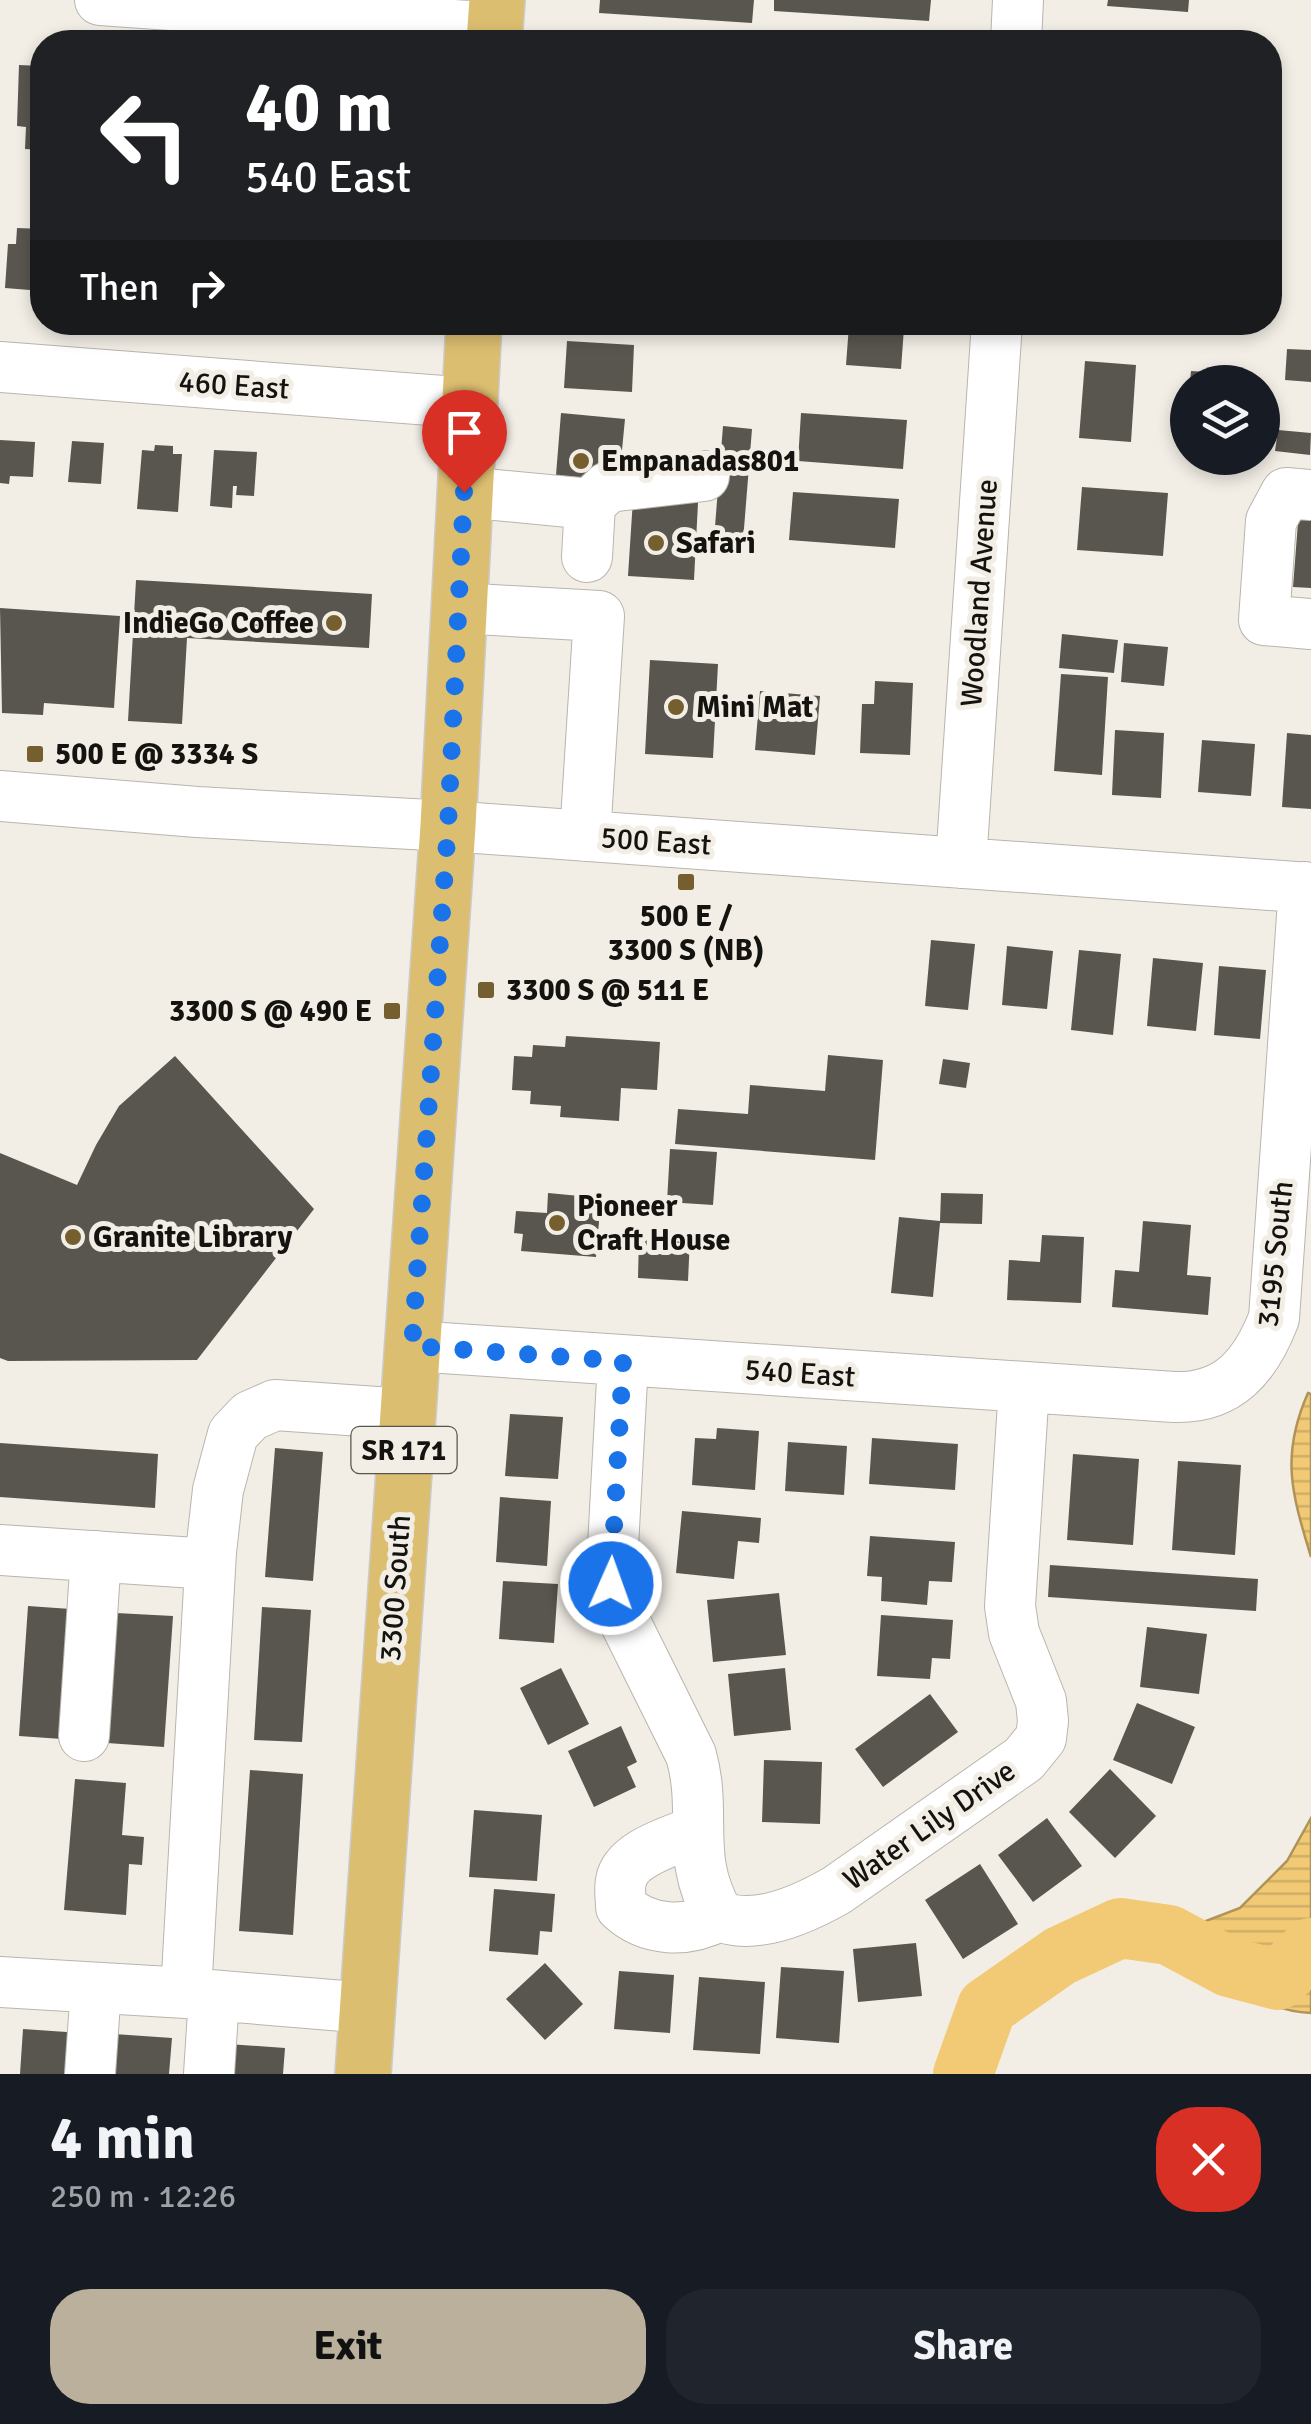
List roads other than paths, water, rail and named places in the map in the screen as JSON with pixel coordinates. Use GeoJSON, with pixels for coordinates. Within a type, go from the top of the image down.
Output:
{"type":"FeatureCollection","features":[{"type":"Feature","properties":{"kind":"main road","name":"3300 South"},"geometry":{"type":"LineString","coordinates":[[363,2074],[448,826],[473,335]]}},
{"type":"Feature","properties":{"kind":"street"},"geometry":{"type":"LineString","coordinates":[[100,0],[496,23]]}},
{"type":"Feature","properties":{"kind":"street"},"geometry":{"type":"LineString","coordinates":[[1017,30],[1018,0]]}},
{"type":"Feature","properties":{"kind":"street","name":"Woodland Avenue"},"geometry":{"type":"LineString","coordinates":[[960,863],[996,335]]}},
{"type":"Feature","properties":{"kind":"street","name":"460 East"},"geometry":{"type":"LineString","coordinates":[[0,367],[469,403]]}},
{"type":"Feature","properties":{"kind":"street"},"geometry":{"type":"LineString","coordinates":[[587,557],[590,504],[608,487],[704,476]]}},
{"type":"Feature","properties":{"kind":"street"},"geometry":{"type":"LineString","coordinates":[[464,492],[590,504]]}},
{"type":"Feature","properties":{"kind":"street"},"geometry":{"type":"LineString","coordinates":[[1311,495],[1286,493],[1270,521],[1264,620],[1311,624]]}},
{"type":"Feature","properties":{"kind":"street"},"geometry":{"type":"LineString","coordinates":[[458,608],[599,616],[585,836]]}},
{"type":"Feature","properties":{"kind":"street","name":"500 East"},"geometry":{"type":"LineString","coordinates":[[0,796],[1308,888]]}},
{"type":"Feature","properties":{"kind":"street","name":"3195 South"},"geometry":{"type":"LineString","coordinates":[[1187,1397],[1216,1391],[1240,1375],[1261,1352],[1274,1318],[1308,888]]}},
{"type":"Feature","properties":{"kind":"street","name":"540 East"},"geometry":{"type":"LineString","coordinates":[[412,1346],[1187,1397]]}},
{"type":"Feature","properties":{"kind":"street"},"geometry":{"type":"LineString","coordinates":[[623,1361],[611,1584],[617,1606],[692,1756],[698,1780],[699,1862],[713,1907],[699,1927],[658,1926],[635,1919],[621,1907],[620,1882],[626,1867],[648,1852],[696,1831]]}},
{"type":"Feature","properties":{"kind":"street","name":"Water Lily Drive"},"geometry":{"type":"LineString","coordinates":[[713,1907],[740,1922],[771,1918],[813,1904],[1024,1759],[1041,1738],[1042,1700],[1014,1633],[1010,1606],[1024,1387]]}},
{"type":"Feature","properties":{"kind":"street"},"geometry":{"type":"LineString","coordinates":[[208,2074],[200,1995],[210,1564],[218,1490],[233,1434],[250,1416],[274,1405],[406,1414]]}},
{"type":"Feature","properties":{"kind":"street"},"geometry":{"type":"LineString","coordinates":[[0,1550],[210,1564]]}},
{"type":"Feature","properties":{"kind":"street"},"geometry":{"type":"LineString","coordinates":[[84,1736],[96,1556]]}},
{"type":"Feature","properties":{"kind":"street"},"geometry":{"type":"LineString","coordinates":[[0,1982],[368,2008]]}},
{"type":"Feature","properties":{"kind":"street"},"geometry":{"type":"LineString","coordinates":[[90,2074],[96,1988]]}},
{"type":"Feature","properties":{"kind":"waterway"},"geometry":{"type":"LineString","coordinates":[[963,2074],[987,2007],[1060,1956],[1120,1928],[1169,1935],[1229,1967],[1278,1980],[1311,1948]]}},
{"type":"Feature","properties":{"kind":"place","name":"Empanadas801"},"geometry":{"type":"Point","coordinates":[581,461]}},
{"type":"Feature","properties":{"kind":"place","name":"Safari"},"geometry":{"type":"Point","coordinates":[656,543]}},
{"type":"Feature","properties":{"kind":"place","name":"IndieGo Coffee"},"geometry":{"type":"Point","coordinates":[334,623]}},
{"type":"Feature","properties":{"kind":"place","name":"Mini Mat"},"geometry":{"type":"Point","coordinates":[676,707]}},
{"type":"Feature","properties":{"kind":"place","name":"500 E @ 3334 S"},"geometry":{"type":"Point","coordinates":[35,754]}},
{"type":"Feature","properties":{"kind":"place","name":"500 E / 3300 S (NB)"},"geometry":{"type":"Point","coordinates":[686,882]}},
{"type":"Feature","properties":{"kind":"place","name":"3300 S @ 511 E"},"geometry":{"type":"Point","coordinates":[486,990]}},
{"type":"Feature","properties":{"kind":"place","name":"3300 S @ 490 E"},"geometry":{"type":"Point","coordinates":[392,1011]}},
{"type":"Feature","properties":{"kind":"place","name":"Pioneer Craft House"},"geometry":{"type":"Point","coordinates":[557,1223]}},
{"type":"Feature","properties":{"kind":"place","name":"Granite Library"},"geometry":{"type":"Point","coordinates":[73,1237]}}]}
